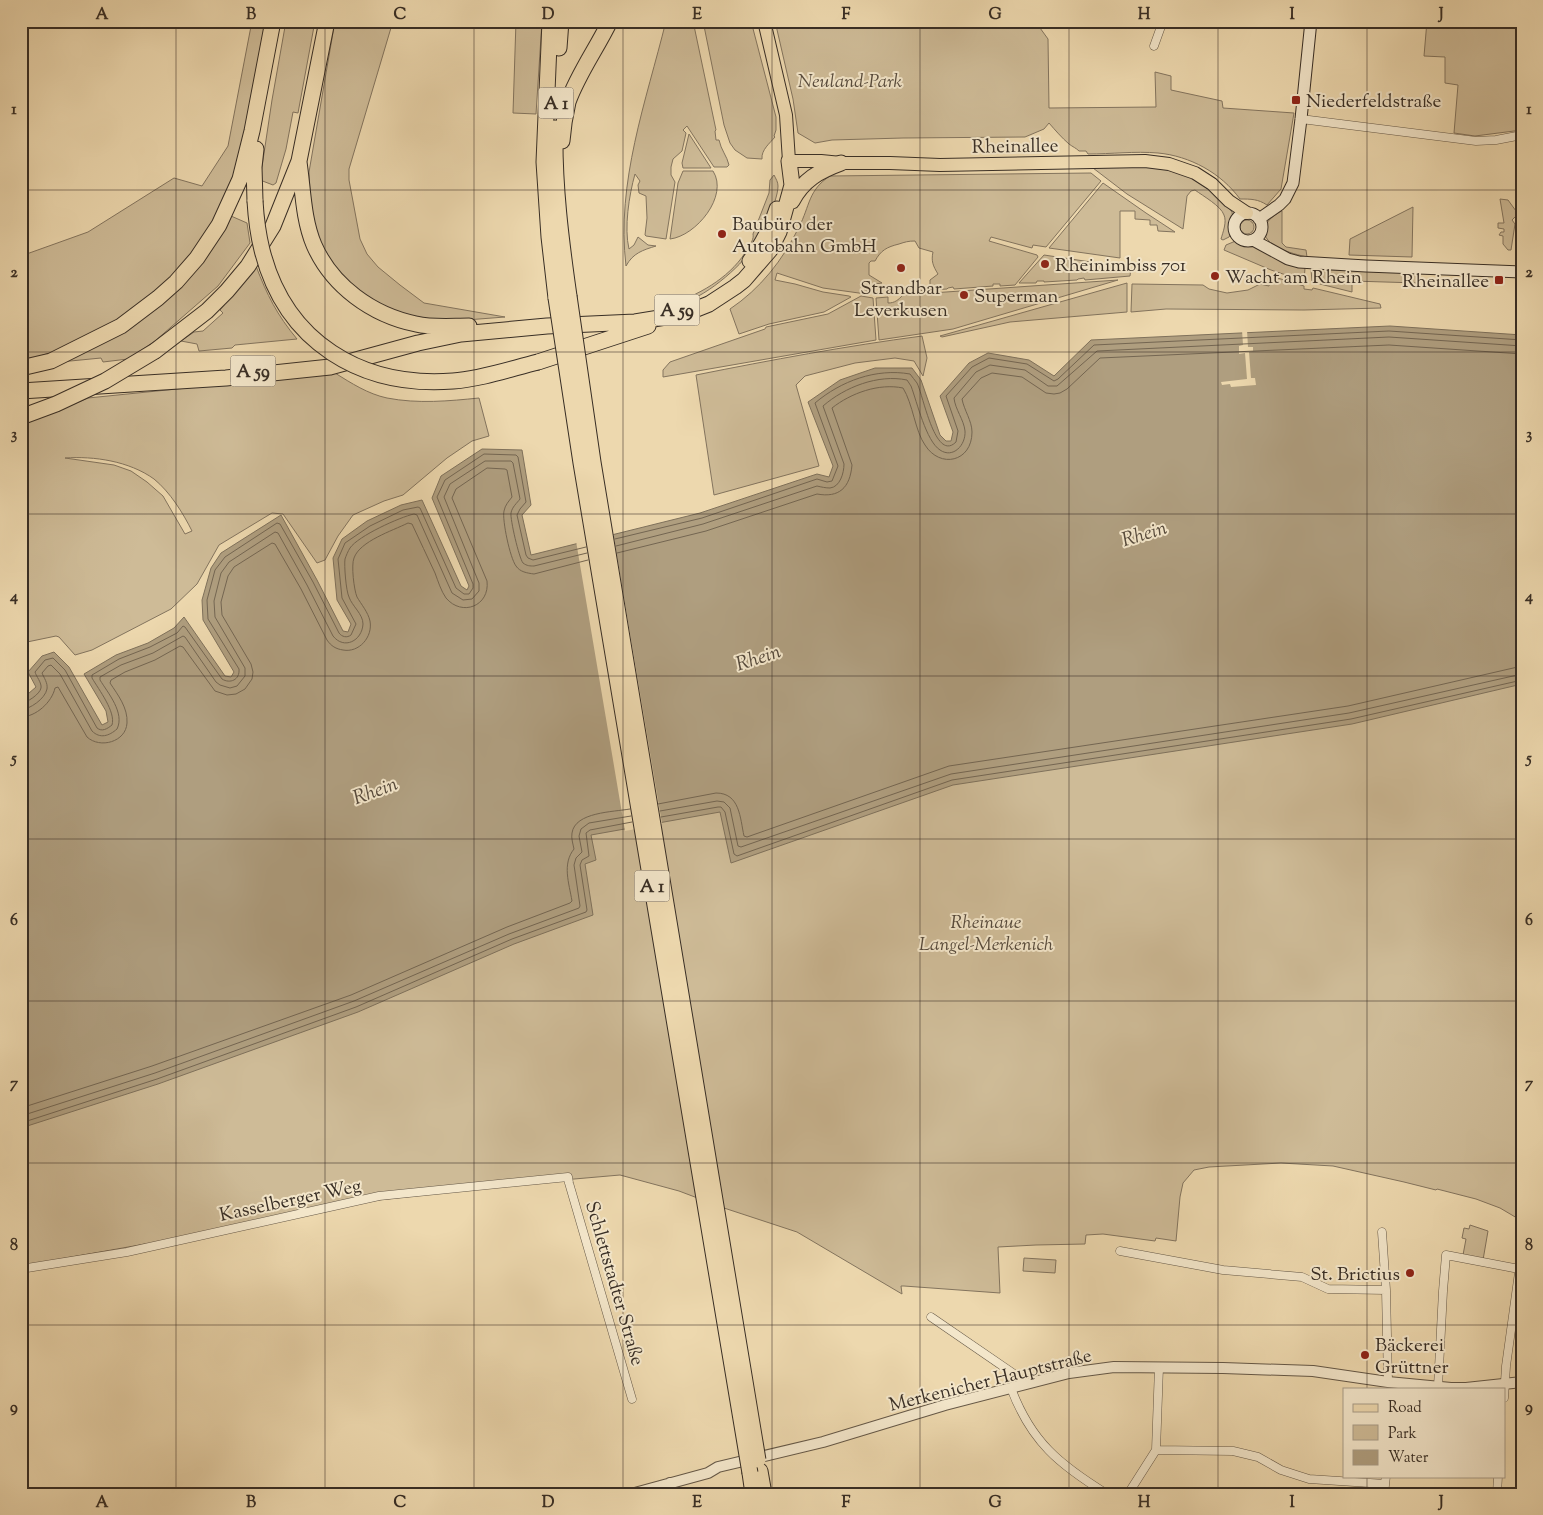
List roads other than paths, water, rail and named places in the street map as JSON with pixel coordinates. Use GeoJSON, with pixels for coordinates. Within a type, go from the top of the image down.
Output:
{"type":"FeatureCollection","features":[{"type":"Feature","properties":{"kind":"highway"},"geometry":{"type":"LineString","coordinates":[[21,368],[51,361],[121,326],[164,293],[197,258],[219,225],[240,179],[252,131],[273,21]]}},
{"type":"Feature","properties":{"kind":"highway"},"geometry":{"type":"LineString","coordinates":[[21,417],[56,404],[97,385],[154,351],[207,311],[248,266],[266,239],[299,161],[327,21]]}},
{"type":"Feature","properties":{"kind":"highway","name":"A 1"},"geometry":{"type":"LineString","coordinates":[[550,21],[544,162],[549,237],[563,297]]}},
{"type":"Feature","properties":{"kind":"highway","name":"A 1"},"geometry":{"type":"LineString","coordinates":[[561,21],[556,100],[556,185],[563,297],[581,463],[755,1472],[764,1494]]}},
{"type":"Feature","properties":{"kind":"highway"},"geometry":{"type":"LineString","coordinates":[[556,185],[564,119],[568,103],[610,21]]}},
{"type":"Feature","properties":{"kind":"highway"},"geometry":{"type":"LineString","coordinates":[[269,40],[254,167],[257,228],[267,267],[281,298],[310,336],[326,349],[361,370],[391,378],[424,382],[454,381],[538,362],[684,314]]}},
{"type":"Feature","properties":{"kind":"highway"},"geometry":{"type":"LineString","coordinates":[[299,161],[304,209],[314,244],[332,274],[356,297],[367,306],[383,314],[412,323],[436,326],[481,326]]}},
{"type":"Feature","properties":{"kind":"highway"},"geometry":{"type":"LineString","coordinates":[[782,223],[792,185],[789,162]]}},
{"type":"Feature","properties":{"kind":"highway","name":"A 59"},"geometry":{"type":"LineString","coordinates":[[21,383],[134,373],[202,376],[321,364],[347,359],[437,332],[550,320],[637,317],[683,309],[699,302],[728,283],[758,251],[776,213],[789,162]]}},
{"type":"Feature","properties":{"kind":"highway"},"geometry":{"type":"LineString","coordinates":[[782,223],[796,194],[806,182],[826,168],[841,163]]}},
{"type":"Feature","properties":{"kind":"highway","name":"A 59"},"geometry":{"type":"LineString","coordinates":[[21,391],[226,378],[330,367],[418,343],[461,334],[547,326],[635,322],[684,314],[709,304],[744,280],[773,244],[782,223]]}},
{"type":"Feature","properties":{"kind":"highway","name":"A 1"},"geometry":{"type":"LineString","coordinates":[[753,1494],[755,1472]]}},
{"type":"Feature","properties":{"kind":"main road"},"geometry":{"type":"LineString","coordinates":[[764,21],[786,115],[789,162]]}},
{"type":"Feature","properties":{"kind":"main road"},"geometry":{"type":"LineString","coordinates":[[1259,219],[1279,205],[1293,183],[1311,21]]}},
{"type":"Feature","properties":{"kind":"main road","name":"Rheinallee"},"geometry":{"type":"LineString","coordinates":[[789,162],[821,161],[940,165],[1145,161],[1170,164],[1195,173],[1212,184],[1229,202],[1242,216],[1234,226],[1237,236],[1244,241],[1256,237],[1272,250],[1288,259],[1308,263],[1522,272]]}},
{"type":"Feature","properties":{"kind":"main road"},"geometry":{"type":"LineString","coordinates":[[1242,216],[1256,216],[1259,219],[1262,227],[1256,237]]}},
{"type":"Feature","properties":{"kind":"street"},"geometry":{"type":"LineString","coordinates":[[1154,46],[1162,21]]}},
{"type":"Feature","properties":{"kind":"street"},"geometry":{"type":"LineString","coordinates":[[1301,119],[1476,141],[1496,140],[1522,135]]}},
{"type":"Feature","properties":{"kind":"street","name":"Kasselberger Weg"},"geometry":{"type":"LineString","coordinates":[[21,1269],[127,1252],[378,1196],[568,1177]]}},
{"type":"Feature","properties":{"kind":"street","name":"Schlettstadter Straße"},"geometry":{"type":"LineString","coordinates":[[568,1177],[594,1274],[632,1399]]}},
{"type":"Feature","properties":{"kind":"street"},"geometry":{"type":"LineString","coordinates":[[1382,1232],[1393,1384]]}},
{"type":"Feature","properties":{"kind":"street"},"geometry":{"type":"LineString","coordinates":[[1120,1251],[1223,1270],[1302,1277],[1328,1288],[1386,1290]]}},
{"type":"Feature","properties":{"kind":"street"},"geometry":{"type":"LineString","coordinates":[[1505,1388],[1506,1366],[1522,1251]]}},
{"type":"Feature","properties":{"kind":"street"},"geometry":{"type":"LineString","coordinates":[[1438,1387],[1446,1255],[1519,1269]]}},
{"type":"Feature","properties":{"kind":"street"},"geometry":{"type":"LineString","coordinates":[[931,1317],[1017,1376],[1021,1380],[1022,1386]]}},
{"type":"Feature","properties":{"kind":"street","name":"Merkenicher Hauptstraße"},"geometry":{"type":"LineString","coordinates":[[632,1494],[671,1489],[718,1467],[823,1442],[945,1405],[1069,1373],[1114,1367],[1313,1371],[1393,1384],[1438,1387],[1466,1388],[1522,1382]]}},
{"type":"Feature","properties":{"kind":"street"},"geometry":{"type":"LineString","coordinates":[[1128,1494],[1156,1450],[1158,1367]]}},
{"type":"Feature","properties":{"kind":"street"},"geometry":{"type":"LineString","coordinates":[[1011,1388],[1030,1428],[1043,1445],[1061,1463],[1107,1494]]}},
{"type":"Feature","properties":{"kind":"street"},"geometry":{"type":"LineString","coordinates":[[1156,1450],[1233,1451],[1258,1457],[1281,1470],[1308,1479],[1386,1480],[1384,1494]]}},
{"type":"Feature","properties":{"kind":"street"},"geometry":{"type":"LineString","coordinates":[[1496,1494],[1498,1478]]}},
{"type":"Feature","properties":{"kind":"water","name":"Rhein"},"geometry":{"type":"Polygon","coordinates":[[[1390,326],[1522,335],[1522,684],[1352,724],[953,785],[731,863],[720,812],[591,835],[596,860],[585,864],[593,915],[514,944],[358,1012],[158,1084],[21,1128],[21,700],[36,687],[28,672],[42,656],[54,652],[69,667],[102,725],[108,722],[106,711],[84,674],[116,655],[148,643],[174,628],[184,617],[225,676],[231,677],[234,672],[203,620],[202,600],[211,568],[221,553],[281,515],[343,631],[348,632],[351,624],[337,600],[333,558],[342,539],[367,521],[401,505],[422,500],[461,586],[467,590],[469,586],[432,498],[441,476],[482,449],[522,450],[531,505],[522,515],[531,555],[700,513],[817,474],[829,477],[833,466],[808,402],[840,380],[875,368],[912,368],[921,380],[940,435],[946,441],[951,441],[953,432],[940,396],[969,363],[988,353],[1029,360],[1054,376],[1091,340],[1390,326]]]}},
{"type":"Feature","properties":{"kind":"place","name":"Niederfeldstraße"},"geometry":{"type":"Point","coordinates":[1296,100]}},
{"type":"Feature","properties":{"kind":"place","name":"Baubüro der Autobahn GmbH"},"geometry":{"type":"Point","coordinates":[722,234]}},
{"type":"Feature","properties":{"kind":"place","name":"Rheinimbiss 701"},"geometry":{"type":"Point","coordinates":[1045,264]}},
{"type":"Feature","properties":{"kind":"place","name":"Strandbar Leverkusen"},"geometry":{"type":"Point","coordinates":[901,268]}},
{"type":"Feature","properties":{"kind":"place","name":"Wacht am Rhein"},"geometry":{"type":"Point","coordinates":[1215,276]}},
{"type":"Feature","properties":{"kind":"place","name":"Rheinallee"},"geometry":{"type":"Point","coordinates":[1499,280]}},
{"type":"Feature","properties":{"kind":"place","name":"Superman"},"geometry":{"type":"Point","coordinates":[964,295]}},
{"type":"Feature","properties":{"kind":"place","name":"St. Brictius"},"geometry":{"type":"Point","coordinates":[1410,1273]}},
{"type":"Feature","properties":{"kind":"place","name":"Bäckerei Grüttner"},"geometry":{"type":"Point","coordinates":[1365,1355]}},
{"type":"Feature","properties":{"kind":"park label","name":"Neuland-Park"},"geometry":{"type":"Point","coordinates":[850,80]}},
{"type":"Feature","properties":{"kind":"park label","name":"Rheinaue Langel-Merkenich"},"geometry":{"type":"Point","coordinates":[986,932]}}]}
